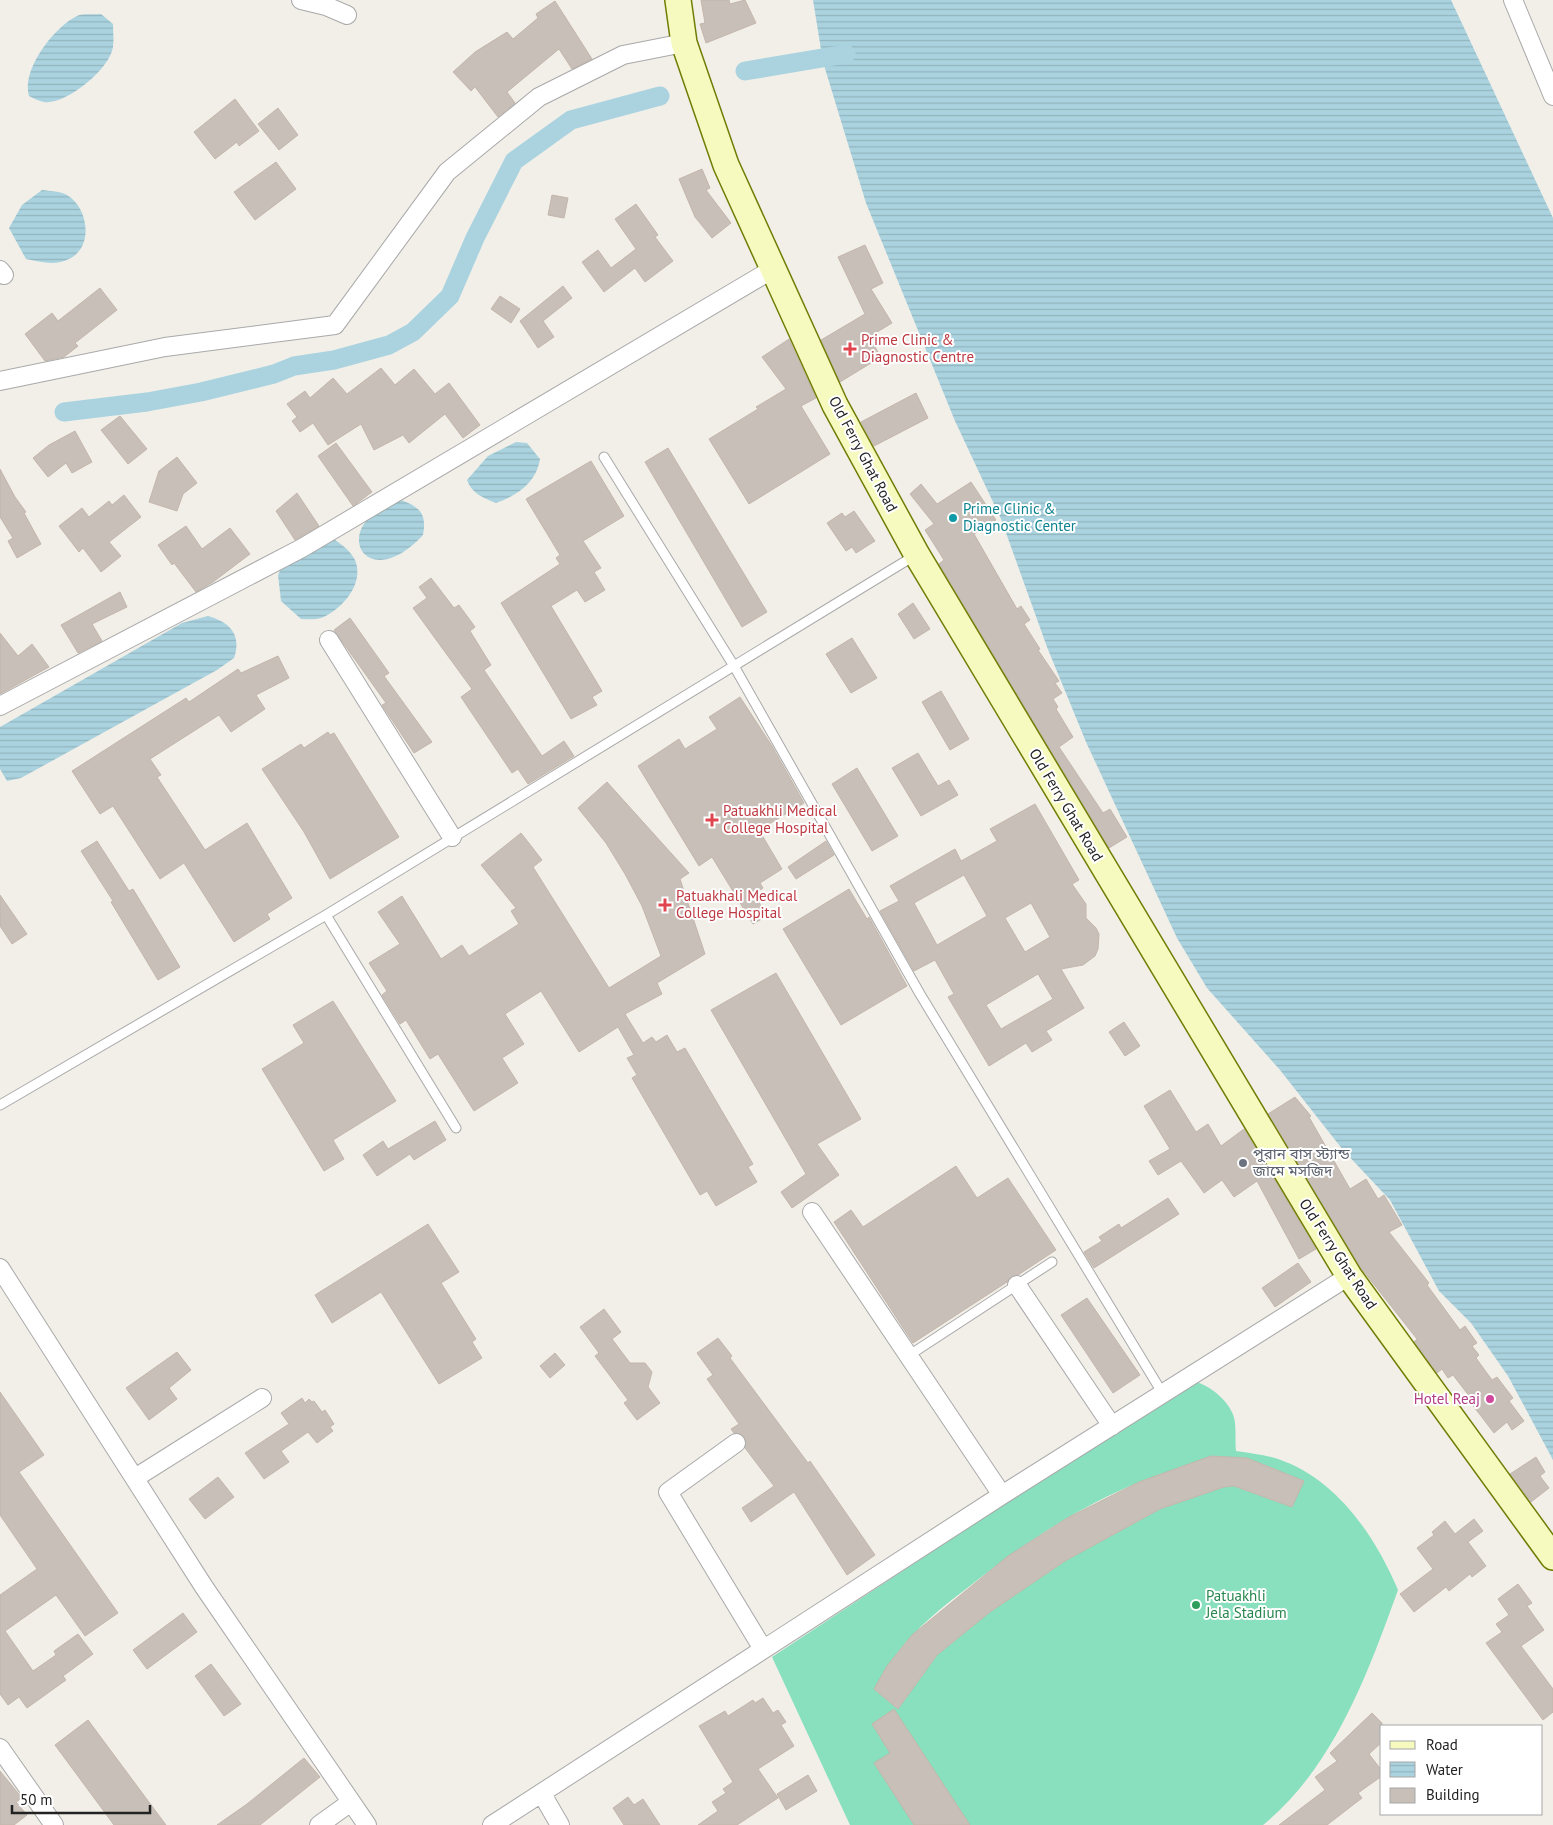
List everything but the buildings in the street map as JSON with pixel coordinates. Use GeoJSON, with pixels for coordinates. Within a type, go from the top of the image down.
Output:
{"type":"FeatureCollection","features":[{"type":"Feature","properties":{"kind":"street"},"geometry":{"type":"LineString","coordinates":[[301,0],[326,6],[347,15]]}},
{"type":"Feature","properties":{"kind":"street","name":"Old Ferry Ghat Road"},"geometry":{"type":"LineString","coordinates":[[678,0],[684,43],[726,165],[835,405],[917,554],[1349,1276],[1553,1557]]}},
{"type":"Feature","properties":{"kind":"street"},"geometry":{"type":"LineString","coordinates":[[1513,0],[1553,96]]}},
{"type":"Feature","properties":{"kind":"street"},"geometry":{"type":"LineString","coordinates":[[0,382],[164,347],[335,325],[447,172],[539,97],[623,55],[684,43]]}},
{"type":"Feature","properties":{"kind":"street"},"geometry":{"type":"LineString","coordinates":[[0,706],[302,548],[773,269]]}},
{"type":"Feature","properties":{"kind":"street"},"geometry":{"type":"LineString","coordinates":[[329,640],[452,837]]}},
{"type":"Feature","properties":{"kind":"street"},"geometry":{"type":"LineString","coordinates":[[812,1212],[1002,1495]]}},
{"type":"Feature","properties":{"kind":"street"},"geometry":{"type":"LineString","coordinates":[[0,1268],[204,1587],[366,1825]]}},
{"type":"Feature","properties":{"kind":"street"},"geometry":{"type":"LineString","coordinates":[[492,1825],[1002,1495],[1349,1276]]}},
{"type":"Feature","properties":{"kind":"street"},"geometry":{"type":"LineString","coordinates":[[1017,1285],[1112,1426]]}},
{"type":"Feature","properties":{"kind":"street"},"geometry":{"type":"LineString","coordinates":[[135,1478],[262,1398]]}},
{"type":"Feature","properties":{"kind":"street"},"geometry":{"type":"LineString","coordinates":[[736,1442],[668,1492],[763,1649]]}},
{"type":"Feature","properties":{"kind":"street"},"geometry":{"type":"LineString","coordinates":[[0,1748],[54,1825]]}},
{"type":"Feature","properties":{"kind":"street"},"geometry":{"type":"LineString","coordinates":[[542,1794],[560,1825]]}},
{"type":"Feature","properties":{"kind":"street"},"geometry":{"type":"LineString","coordinates":[[319,1825],[351,1802]]}},
{"type":"Feature","properties":{"kind":"lane"},"geometry":{"type":"LineString","coordinates":[[604,457],[734,666],[920,994],[1163,1394]]}},
{"type":"Feature","properties":{"kind":"lane"},"geometry":{"type":"LineString","coordinates":[[0,1105],[326,915],[917,554]]}},
{"type":"Feature","properties":{"kind":"lane"},"geometry":{"type":"LineString","coordinates":[[326,915],[456,1128]]}},
{"type":"Feature","properties":{"kind":"lane"},"geometry":{"type":"LineString","coordinates":[[908,1356],[1052,1262]]}},
{"type":"Feature","properties":{"kind":"green space","name":"Patuakhli Jela Stadium"},"geometry":{"type":"Polygon","coordinates":[[[1191,1381],[1213,1390],[1230,1409],[1235,1423],[1236,1451],[1278,1459],[1299,1468],[1318,1480],[1336,1495],[1365,1530],[1389,1570],[1398,1590],[1361,1686],[1329,1747],[1310,1775],[1288,1802],[1263,1825],[850,1825],[772,1657],[1191,1381]],[[1212,1456],[1158,1475],[1094,1503],[1049,1529],[986,1573],[926,1622],[892,1660],[875,1690],[898,1709],[937,1655],[990,1612],[1065,1561],[1160,1509],[1224,1487],[1234,1486],[1292,1507],[1304,1481],[1247,1458],[1212,1456]]]}},
{"type":"Feature","properties":{"kind":"water"},"geometry":{"type":"Polygon","coordinates":[[[813,0],[1451,0],[1553,218],[1553,1460],[1508,1376],[1471,1323],[1439,1291],[1390,1200],[1343,1150],[1280,1070],[1207,988],[1177,938],[1086,742],[1047,647],[1001,519],[955,421],[866,203],[823,62],[813,0]]]}},
{"type":"Feature","properties":{"kind":"water"},"geometry":{"type":"Polygon","coordinates":[[[101,14],[113,24],[113,47],[110,56],[96,75],[75,92],[64,98],[44,102],[29,96],[30,74],[41,50],[50,39],[59,29],[77,16],[101,14]]]}},
{"type":"Feature","properties":{"kind":"water"},"geometry":{"type":"Polygon","coordinates":[[[42,190],[65,194],[73,199],[83,216],[85,236],[83,245],[77,253],[64,261],[48,263],[26,259],[9,228],[22,205],[42,190]]]}},
{"type":"Feature","properties":{"kind":"water"},"geometry":{"type":"Polygon","coordinates":[[[516,442],[527,443],[540,459],[535,475],[519,492],[496,503],[475,492],[467,480],[488,456],[516,442]]]}},
{"type":"Feature","properties":{"kind":"water"},"geometry":{"type":"Polygon","coordinates":[[[401,500],[413,505],[421,512],[424,522],[423,535],[402,553],[384,560],[370,558],[361,550],[359,538],[364,524],[378,510],[401,500]]]}},
{"type":"Feature","properties":{"kind":"water"},"geometry":{"type":"Polygon","coordinates":[[[332,538],[348,550],[355,560],[357,578],[354,586],[344,602],[329,614],[319,619],[301,619],[281,601],[278,575],[283,564],[332,538]]]}},
{"type":"Feature","properties":{"kind":"water"},"geometry":{"type":"Polygon","coordinates":[[[208,616],[222,622],[232,631],[236,643],[234,658],[217,670],[21,778],[7,781],[0,769],[0,727],[182,623],[208,616]]]}},
{"type":"Feature","properties":{"kind":"waterway"},"geometry":{"type":"LineString","coordinates":[[745,71],[846,54]]}},
{"type":"Feature","properties":{"kind":"waterway"},"geometry":{"type":"LineString","coordinates":[[64,412],[147,402],[201,392],[274,374],[294,366],[334,360],[389,345],[413,332],[450,296],[475,238],[514,161],[571,120],[660,96]]}},
{"type":"Feature","properties":{"kind":"place","name":"Prime Clinic & Diagnostic Centre"},"geometry":{"type":"Point","coordinates":[850,349]}},
{"type":"Feature","properties":{"kind":"place","name":"Prime Clinic & Diagnostic Center"},"geometry":{"type":"Point","coordinates":[953,518]}},
{"type":"Feature","properties":{"kind":"place","name":"Patuakhli Medical College Hospital"},"geometry":{"type":"Point","coordinates":[712,820]}},
{"type":"Feature","properties":{"kind":"place","name":"Patuakhali Medical College Hospital"},"geometry":{"type":"Point","coordinates":[665,905]}},
{"type":"Feature","properties":{"kind":"place","name":"পুরান বাস স্ট্যান্ড জামে মসজিদ"},"geometry":{"type":"Point","coordinates":[1243,1163]}},
{"type":"Feature","properties":{"kind":"place","name":"Hotel Reaj"},"geometry":{"type":"Point","coordinates":[1490,1399]}},
{"type":"Feature","properties":{"kind":"place","name":"Patuakhli Jela Stadium"},"geometry":{"type":"Point","coordinates":[1196,1605]}}]}
